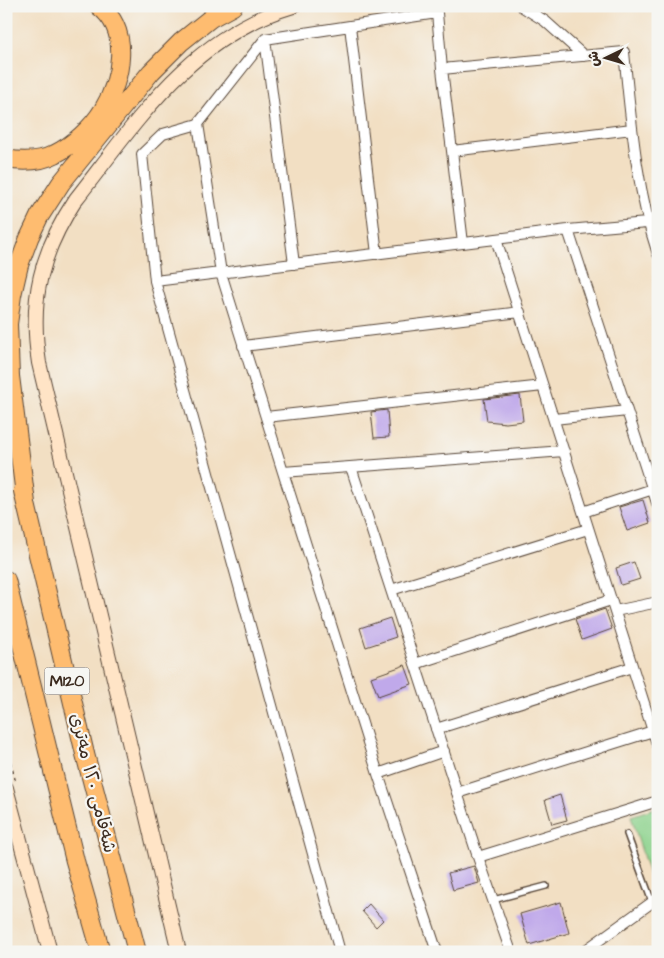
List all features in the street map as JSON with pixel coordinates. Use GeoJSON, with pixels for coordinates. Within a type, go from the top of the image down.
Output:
{"type":"FeatureCollection","features":[{"type":"Feature","properties":{"kind":"highway"},"geometry":{"type":"LineString","coordinates":[[6,159],[32,161],[55,154],[87,130],[102,111],[113,89],[119,69],[121,46],[116,27],[106,12],[98,6]]}},
{"type":"Feature","properties":{"kind":"highway"},"geometry":{"type":"LineString","coordinates":[[26,503],[10,376],[8,324],[19,265],[29,238],[39,217],[61,183],[151,72],[181,42],[211,18],[233,6]]}},
{"type":"Feature","properties":{"kind":"highway","name":"شەقامی ١٢٠ مەتری"},"geometry":{"type":"LineString","coordinates":[[6,408],[84,754],[137,952]]}},
{"type":"Feature","properties":{"kind":"highway","name":"شەقامی ١٢٠ مەتری"},"geometry":{"type":"LineString","coordinates":[[6,580],[75,861],[101,952]]}},
{"type":"Feature","properties":{"kind":"street"},"geometry":{"type":"LineString","coordinates":[[521,6],[545,21],[584,56]]}},
{"type":"Feature","properties":{"kind":"street"},"geometry":{"type":"LineString","coordinates":[[180,952],[39,363],[35,325],[36,294],[44,260],[66,213],[164,90],[191,62],[228,35],[258,18],[297,8]]}},
{"type":"Feature","properties":{"kind":"street"},"geometry":{"type":"LineString","coordinates":[[340,952],[155,281],[142,154],[163,134],[198,124],[265,39],[437,12],[463,243]]}},
{"type":"Feature","properties":{"kind":"street"},"geometry":{"type":"LineString","coordinates":[[350,26],[377,254]]}},
{"type":"Feature","properties":{"kind":"street"},"geometry":{"type":"LineString","coordinates":[[265,39],[294,264]]}},
{"type":"Feature","properties":{"kind":"street"},"geometry":{"type":"LineString","coordinates":[[442,69],[624,52],[632,129],[653,222],[658,254]]}},
{"type":"Feature","properties":{"kind":"street"},"geometry":{"type":"LineString","coordinates":[[198,124],[221,273],[378,774],[437,952]]}},
{"type":"Feature","properties":{"kind":"street"},"geometry":{"type":"LineString","coordinates":[[452,151],[632,129]]}},
{"type":"Feature","properties":{"kind":"street"},"geometry":{"type":"LineString","coordinates":[[155,281],[568,230],[653,222]]}},
{"type":"Feature","properties":{"kind":"street"},"geometry":{"type":"LineString","coordinates":[[568,230],[658,506]]}},
{"type":"Feature","properties":{"kind":"street"},"geometry":{"type":"LineString","coordinates":[[496,239],[658,747]]}},
{"type":"Feature","properties":{"kind":"street"},"geometry":{"type":"LineString","coordinates":[[243,346],[520,312]]}},
{"type":"Feature","properties":{"kind":"street"},"geometry":{"type":"LineString","coordinates":[[266,417],[543,386]]}},
{"type":"Feature","properties":{"kind":"street"},"geometry":{"type":"LineString","coordinates":[[554,419],[627,411]]}},
{"type":"Feature","properties":{"kind":"street"},"geometry":{"type":"LineString","coordinates":[[284,472],[564,451]]}},
{"type":"Feature","properties":{"kind":"street"},"geometry":{"type":"LineString","coordinates":[[351,467],[478,857],[511,952]]}},
{"type":"Feature","properties":{"kind":"street"},"geometry":{"type":"LineString","coordinates":[[583,512],[653,489]]}},
{"type":"Feature","properties":{"kind":"street"},"geometry":{"type":"LineString","coordinates":[[391,590],[588,529]]}},
{"type":"Feature","properties":{"kind":"street"},"geometry":{"type":"LineString","coordinates":[[415,664],[611,600]]}},
{"type":"Feature","properties":{"kind":"street"},"geometry":{"type":"LineString","coordinates":[[614,611],[658,602]]}},
{"type":"Feature","properties":{"kind":"street"},"geometry":{"type":"LineString","coordinates":[[436,729],[632,667]]}},
{"type":"Feature","properties":{"kind":"street"},"geometry":{"type":"LineString","coordinates":[[457,793],[653,732]]}},
{"type":"Feature","properties":{"kind":"street"},"geometry":{"type":"LineString","coordinates":[[378,774],[444,752]]}},
{"type":"Feature","properties":{"kind":"street"},"geometry":{"type":"LineString","coordinates":[[6,788],[50,952]]}},
{"type":"Feature","properties":{"kind":"street"},"geometry":{"type":"LineString","coordinates":[[478,857],[658,801]]}},
{"type":"Feature","properties":{"kind":"street"},"geometry":{"type":"LineString","coordinates":[[583,952],[655,900]]}},
{"type":"Feature","properties":{"kind":"lane"},"geometry":{"type":"LineString","coordinates":[[627,834],[655,900]]}},
{"type":"Feature","properties":{"kind":"lane"},"geometry":{"type":"LineString","coordinates":[[493,900],[546,886]]}},
{"type":"Feature","properties":{"kind":"path"},"geometry":{"type":"LineString","coordinates":[[297,8],[316,6]]}},
{"type":"Feature","properties":{"kind":"green space"},"geometry":{"type":"Polygon","coordinates":[[[658,807],[658,874],[650,878],[631,816],[658,807]]]}},
{"type":"Feature","properties":{"kind":"building"},"geometry":{"type":"Polygon","coordinates":[[[520,395],[523,421],[506,423],[487,421],[484,399],[520,395]]]}},
{"type":"Feature","properties":{"kind":"building"},"geometry":{"type":"Polygon","coordinates":[[[387,410],[389,437],[374,438],[371,412],[387,410]]]}},
{"type":"Feature","properties":{"kind":"building"},"geometry":{"type":"Polygon","coordinates":[[[643,500],[650,523],[627,531],[619,507],[643,500]]]}},
{"type":"Feature","properties":{"kind":"building"},"geometry":{"type":"Polygon","coordinates":[[[634,562],[640,579],[621,585],[616,568],[634,562]]]}},
{"type":"Feature","properties":{"kind":"building"},"geometry":{"type":"Polygon","coordinates":[[[605,609],[612,629],[582,640],[575,619],[605,609]]]}},
{"type":"Feature","properties":{"kind":"building"},"geometry":{"type":"Polygon","coordinates":[[[390,618],[396,637],[366,647],[360,628],[390,618]]]}},
{"type":"Feature","properties":{"kind":"building"},"geometry":{"type":"Polygon","coordinates":[[[405,665],[412,684],[378,696],[371,677],[405,665]]]}},
{"type":"Feature","properties":{"kind":"building"},"geometry":{"type":"Polygon","coordinates":[[[560,795],[567,820],[552,824],[545,800],[560,795]]]}},
{"type":"Feature","properties":{"kind":"building"},"geometry":{"type":"Polygon","coordinates":[[[474,866],[479,883],[453,890],[448,873],[474,866]]]}},
{"type":"Feature","properties":{"kind":"building"},"geometry":{"type":"Polygon","coordinates":[[[561,902],[569,933],[529,945],[520,914],[561,902]]]}},
{"type":"Feature","properties":{"kind":"building"},"geometry":{"type":"Polygon","coordinates":[[[369,904],[383,920],[376,927],[362,911],[369,904]]]}}]}
